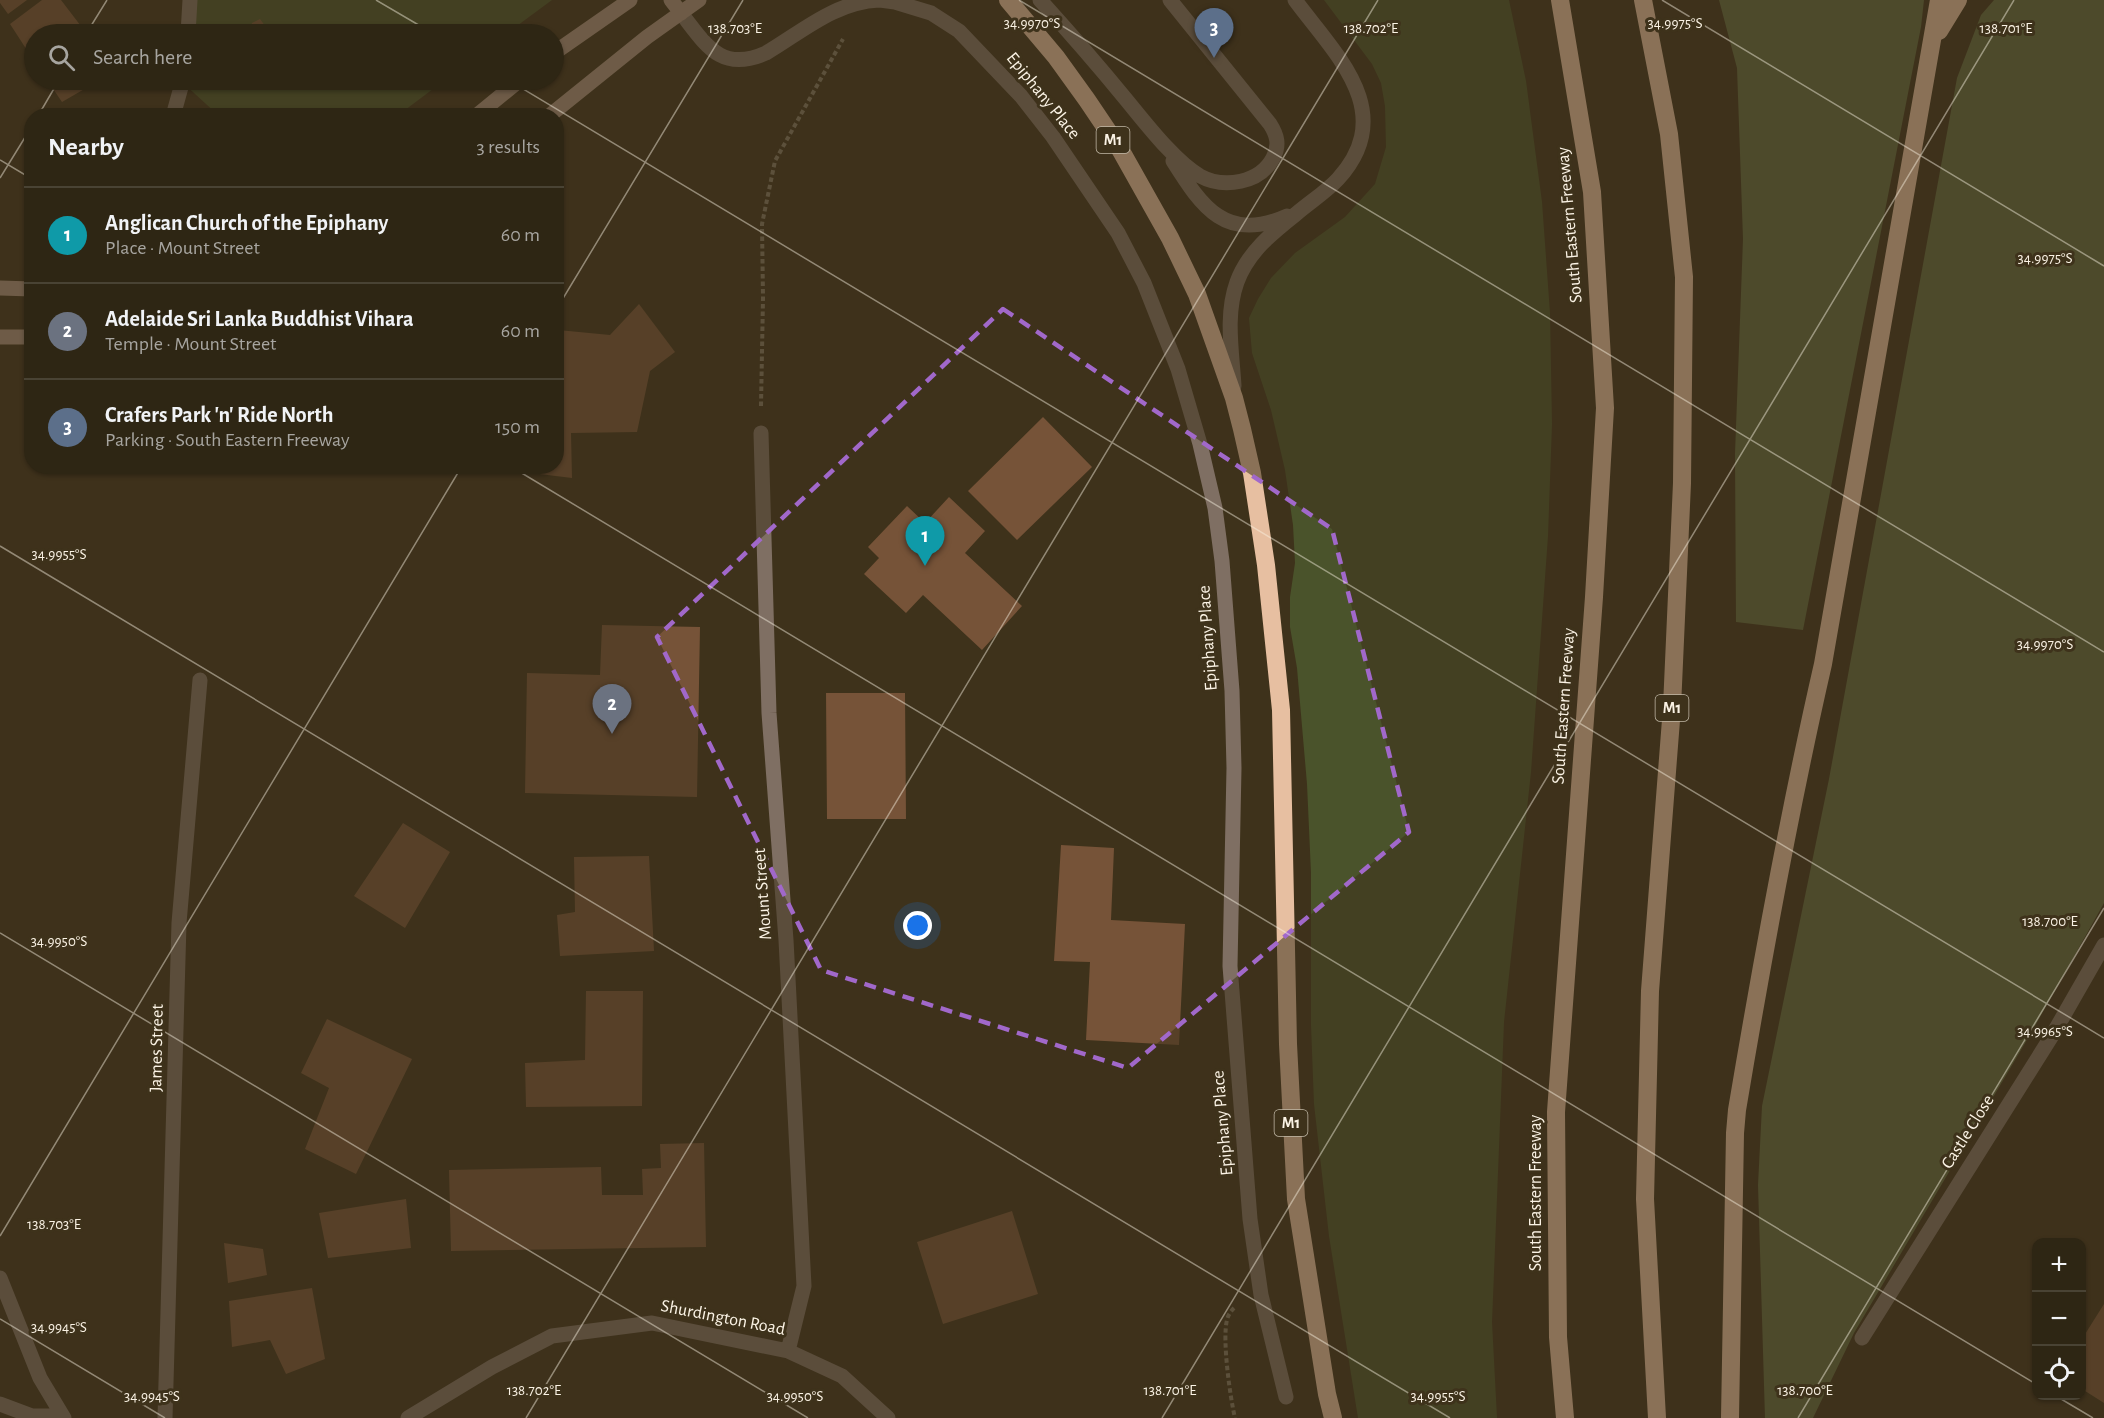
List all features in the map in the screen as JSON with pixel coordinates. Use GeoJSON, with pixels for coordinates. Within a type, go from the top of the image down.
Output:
{"type":"FeatureCollection","features":[{"type":"Feature","properties":{"kind":"highway","name":"M1"},"geometry":{"type":"LineString","coordinates":[[1008,0],[1056,57],[1120,149],[1170,238],[1197,294],[1234,398],[1252,473],[1262,530],[1279,690],[1288,1069],[1296,1199],[1327,1394],[1333,1418]]}},
{"type":"Feature","properties":{"kind":"highway","name":"South Eastern Freeway"},"geometry":{"type":"LineString","coordinates":[[1560,0],[1592,192],[1605,408],[1593,607],[1556,1112],[1558,1337],[1565,1418]]}},
{"type":"Feature","properties":{"kind":"highway","name":"M1"},"geometry":{"type":"LineString","coordinates":[[1643,0],[1669,134],[1684,277],[1682,483],[1672,707],[1649,1014],[1645,1199],[1657,1418]]}},
{"type":"Feature","properties":{"kind":"highway"},"geometry":{"type":"LineString","coordinates":[[1730,1418],[1737,1110],[1769,920],[1823,664],[1939,0]]}},
{"type":"Feature","properties":{"kind":"highway"},"geometry":{"type":"LineString","coordinates":[[1932,44],[1958,0]]}},
{"type":"Feature","properties":{"kind":"main road"},"geometry":{"type":"LineString","coordinates":[[564,46],[630,0]]}},
{"type":"Feature","properties":{"kind":"main road"},"geometry":{"type":"LineString","coordinates":[[671,0],[681,13]]}},
{"type":"Feature","properties":{"kind":"main road"},"geometry":{"type":"LineString","coordinates":[[559,108],[647,37],[699,0]]}},
{"type":"Feature","properties":{"kind":"main road"},"geometry":{"type":"LineString","coordinates":[[486,108],[508,90]]}},
{"type":"Feature","properties":{"kind":"main road"},"geometry":{"type":"LineString","coordinates":[[0,288],[24,289]]}},
{"type":"Feature","properties":{"kind":"main road"},"geometry":{"type":"LineString","coordinates":[[0,337],[24,338]]}},
{"type":"Feature","properties":{"kind":"street"},"geometry":{"type":"LineString","coordinates":[[189,24],[190,0]]}},
{"type":"Feature","properties":{"kind":"street"},"geometry":{"type":"LineString","coordinates":[[1040,0],[1142,119],[1190,169],[1211,180],[1236,182],[1255,176],[1270,162],[1276,148],[1277,135],[1170,0]]}},
{"type":"Feature","properties":{"kind":"street"},"geometry":{"type":"LineString","coordinates":[[1234,398],[1231,308],[1244,267],[1268,236],[1334,183],[1352,161],[1361,137],[1364,116],[1361,97],[1351,77],[1295,0]]}},
{"type":"Feature","properties":{"kind":"street","name":"Epiphany Place"},"geometry":{"type":"LineString","coordinates":[[681,13],[701,40],[714,52],[736,61],[766,53],[827,14],[863,1],[895,2],[931,13],[959,31],[1021,96],[1060,146],[1118,233],[1144,283],[1178,369],[1200,444],[1215,508],[1222,561],[1232,691],[1234,768],[1230,966],[1250,1219],[1261,1295],[1286,1397]]}},
{"type":"Feature","properties":{"kind":"street"},"geometry":{"type":"LineString","coordinates":[[175,108],[180,90]]}},
{"type":"Feature","properties":{"kind":"street"},"geometry":{"type":"LineString","coordinates":[[1142,119],[1200,200],[1214,214],[1233,223],[1256,225],[1281,219],[1300,210]]}},
{"type":"Feature","properties":{"kind":"street","name":"Mount Street"},"geometry":{"type":"LineString","coordinates":[[761,434],[770,713],[786,940],[804,1286],[788,1351]]}},
{"type":"Feature","properties":{"kind":"street","name":"James Street"},"geometry":{"type":"LineString","coordinates":[[165,1418],[179,923],[200,680]]}},
{"type":"Feature","properties":{"kind":"street","name":"Castle Close"},"geometry":{"type":"LineString","coordinates":[[1862,1338],[2053,1034],[2104,945]]}},
{"type":"Feature","properties":{"kind":"street"},"geometry":{"type":"LineString","coordinates":[[0,1278],[40,1378],[63,1417]]}},
{"type":"Feature","properties":{"kind":"street","name":"Shurdington Road"},"geometry":{"type":"LineString","coordinates":[[408,1418],[492,1366],[552,1336],[652,1323],[788,1351],[842,1376],[888,1418]]}},
{"type":"Feature","properties":{"kind":"street"},"geometry":{"type":"LineString","coordinates":[[0,1404],[32,1416],[63,1417]]}},
{"type":"Feature","properties":{"kind":"path"},"geometry":{"type":"LineString","coordinates":[[761,434],[764,298],[762,224],[775,162],[835,58]]}},
{"type":"Feature","properties":{"kind":"path"},"geometry":{"type":"LineString","coordinates":[[1235,1418],[1225,1334],[1227,1318],[1237,1304],[1261,1295]]}},
{"type":"Feature","properties":{"kind":"highlighted area"},"geometry":{"type":"Polygon","coordinates":[[[1003,309],[1332,529],[1409,832],[1128,1068],[821,970],[657,637],[1003,309]]]}},
{"type":"Feature","properties":{"kind":"green space"},"geometry":{"type":"Polygon","coordinates":[[[190,0],[552,0],[520,24],[189,24],[190,0]]]}},
{"type":"Feature","properties":{"kind":"green space"},"geometry":{"type":"Polygon","coordinates":[[[1324,0],[1509,0],[1526,81],[1542,202],[1550,313],[1552,424],[1548,536],[1531,772],[1504,1022],[1492,1322],[1497,1418],[1358,1418],[1329,1236],[1314,1104],[1311,1025],[1311,873],[1307,784],[1297,668],[1290,627],[1290,597],[1295,563],[1293,525],[1285,470],[1271,410],[1252,353],[1249,318],[1271,278],[1295,253],[1345,217],[1375,184],[1386,147],[1385,106],[1381,83],[1372,64],[1324,0]]]}},
{"type":"Feature","properties":{"kind":"green space"},"geometry":{"type":"Polygon","coordinates":[[[1719,0],[1924,0],[1921,27],[1803,630],[1736,622],[1735,454],[1743,239],[1737,68],[1719,0]]]}},
{"type":"Feature","properties":{"kind":"green space"},"geometry":{"type":"Polygon","coordinates":[[[1994,0],[2104,0],[2104,903],[2031,1033],[1854,1333],[1813,1418],[1765,1418],[1758,1185],[1762,1106],[1829,779],[1957,78],[1981,15],[1994,0]]]}},
{"type":"Feature","properties":{"kind":"green space"},"geometry":{"type":"Polygon","coordinates":[[[191,90],[432,90],[408,108],[210,108],[191,90]]]}},
{"type":"Feature","properties":{"kind":"building"},"geometry":{"type":"Polygon","coordinates":[[[0,0],[27,0],[8,14],[0,0]]]}},
{"type":"Feature","properties":{"kind":"building"},"geometry":{"type":"Polygon","coordinates":[[[42,0],[61,0],[79,24],[24,24],[24,46],[10,24],[42,0]]]}},
{"type":"Feature","properties":{"kind":"building"},"geometry":{"type":"Polygon","coordinates":[[[260,19],[264,24],[252,24],[260,19]]]}},
{"type":"Feature","properties":{"kind":"building"},"geometry":{"type":"Polygon","coordinates":[[[54,90],[83,90],[62,102],[54,90]]]}},
{"type":"Feature","properties":{"kind":"building"},"geometry":{"type":"Polygon","coordinates":[[[639,304],[675,352],[650,371],[637,432],[571,433],[572,478],[539,474],[564,474],[564,331],[610,335],[639,304]]]}},
{"type":"Feature","properties":{"kind":"building"},"geometry":{"type":"Polygon","coordinates":[[[1043,417],[1092,467],[1017,540],[968,491],[1043,417]]]}},
{"type":"Feature","properties":{"kind":"building"},"geometry":{"type":"Polygon","coordinates":[[[949,497],[985,531],[965,553],[1022,606],[982,650],[923,595],[906,613],[864,574],[879,558],[868,547],[907,506],[925,523],[949,497]]]}},
{"type":"Feature","properties":{"kind":"building"},"geometry":{"type":"Polygon","coordinates":[[[602,625],[700,627],[697,797],[525,793],[527,673],[600,675],[602,625]]]}},
{"type":"Feature","properties":{"kind":"building"},"geometry":{"type":"Polygon","coordinates":[[[826,693],[905,693],[906,819],[827,819],[826,693]]]}},
{"type":"Feature","properties":{"kind":"building"},"geometry":{"type":"Polygon","coordinates":[[[403,823],[450,852],[405,928],[354,896],[403,823]]]}},
{"type":"Feature","properties":{"kind":"building"},"geometry":{"type":"Polygon","coordinates":[[[1061,845],[1114,848],[1111,920],[1185,924],[1179,1045],[1086,1040],[1090,962],[1054,961],[1061,845]]]}},
{"type":"Feature","properties":{"kind":"building"},"geometry":{"type":"Polygon","coordinates":[[[649,856],[654,951],[560,956],[557,915],[575,912],[574,857],[649,856]]]}},
{"type":"Feature","properties":{"kind":"building"},"geometry":{"type":"Polygon","coordinates":[[[586,991],[643,991],[642,1106],[526,1107],[525,1063],[585,1060],[586,991]]]}},
{"type":"Feature","properties":{"kind":"building"},"geometry":{"type":"Polygon","coordinates":[[[327,1019],[412,1059],[356,1174],[305,1149],[329,1088],[301,1073],[327,1019]]]}},
{"type":"Feature","properties":{"kind":"building"},"geometry":{"type":"Polygon","coordinates":[[[704,1143],[706,1247],[451,1251],[449,1170],[601,1167],[602,1195],[643,1195],[642,1169],[661,1168],[660,1144],[704,1143]]]}},
{"type":"Feature","properties":{"kind":"building"},"geometry":{"type":"Polygon","coordinates":[[[406,1199],[411,1248],[328,1258],[319,1213],[406,1199]]]}},
{"type":"Feature","properties":{"kind":"building"},"geometry":{"type":"Polygon","coordinates":[[[1012,1211],[1038,1294],[943,1324],[917,1242],[1012,1211]]]}},
{"type":"Feature","properties":{"kind":"building"},"geometry":{"type":"Polygon","coordinates":[[[224,1243],[263,1249],[267,1275],[228,1283],[224,1243]]]}},
{"type":"Feature","properties":{"kind":"building"},"geometry":{"type":"Polygon","coordinates":[[[312,1288],[325,1359],[286,1374],[270,1340],[232,1347],[229,1301],[312,1288]]]}},
{"type":"Feature","properties":{"kind":"building"},"geometry":{"type":"Polygon","coordinates":[[[2104,1304],[2104,1403],[2086,1392],[2086,1333],[2104,1304]]]}},
{"type":"Feature","properties":{"kind":"place","name":"Crafers Park 'n' Ride North"},"geometry":{"type":"Point","coordinates":[1214,58]}},
{"type":"Feature","properties":{"kind":"place","name":"Anglican Church of the Epiphany"},"geometry":{"type":"Point","coordinates":[925,566]}},
{"type":"Feature","properties":{"kind":"place","name":"Adelaide Sri Lanka Buddhist Vihara"},"geometry":{"type":"Point","coordinates":[612,734]}}]}
